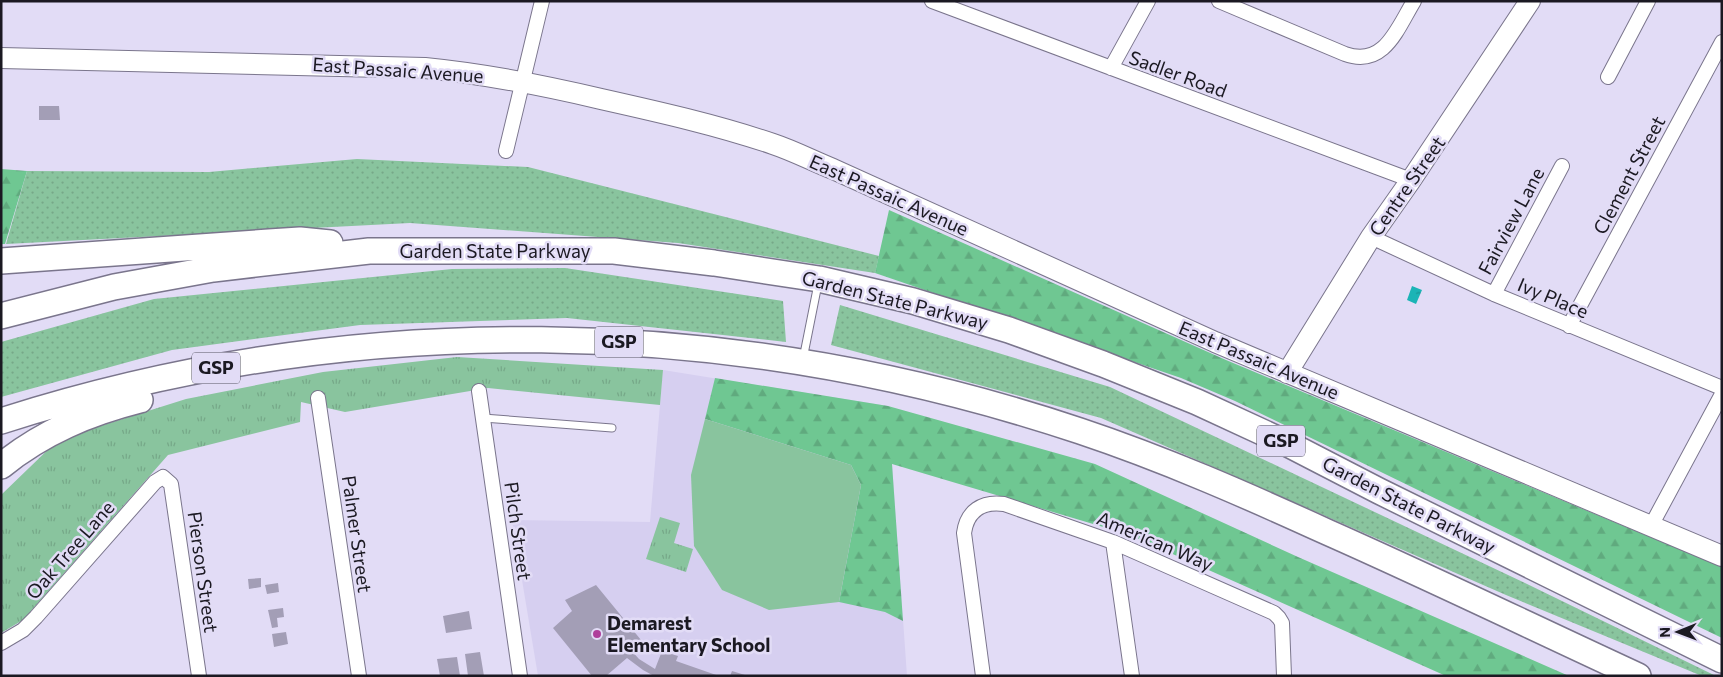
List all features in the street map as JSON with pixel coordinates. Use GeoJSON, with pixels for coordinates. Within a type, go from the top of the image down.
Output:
{"type":"FeatureCollection","features":[{"type":"Feature","properties":{"kind":"highway"},"geometry":{"type":"LineString","coordinates":[[1,261],[300,240],[326,242],[370,251]]}},
{"type":"Feature","properties":{"kind":"highway","name":"Garden State Parkway"},"geometry":{"type":"LineString","coordinates":[[1,316],[114,287],[213,268],[370,251],[614,251],[714,262],[819,279],[912,301],[1009,330],[1103,364],[1197,402],[1288,444],[1379,491],[1722,660]]}},
{"type":"Feature","properties":{"kind":"highway","name":"GSP"},"geometry":{"type":"LineString","coordinates":[[1,421],[143,382],[240,363],[338,349],[435,341],[543,339],[629,342],[715,350],[803,362],[895,380],[989,404],[1081,432],[1170,464],[1346,540],[1638,676]]}},
{"type":"Feature","properties":{"kind":"highway"},"geometry":{"type":"LineString","coordinates":[[1,466],[29,445],[57,429],[86,416],[123,404],[338,349]]}},
{"type":"Feature","properties":{"kind":"main road","name":"Centre Street"},"geometry":{"type":"LineString","coordinates":[[1287,373],[1371,237],[1412,180],[1530,1]]}},
{"type":"Feature","properties":{"kind":"main road","name":"East Passaic Avenue"},"geometry":{"type":"LineString","coordinates":[[1,58],[417,68],[474,73],[523,81],[717,126],[774,145],[833,169],[1287,373],[1722,556]]}},
{"type":"Feature","properties":{"kind":"street"},"geometry":{"type":"LineString","coordinates":[[506,151],[542,1]]}},
{"type":"Feature","properties":{"kind":"street","name":"Sadler Road"},"geometry":{"type":"LineString","coordinates":[[932,1],[1412,180]]}},
{"type":"Feature","properties":{"kind":"street"},"geometry":{"type":"LineString","coordinates":[[1110,68],[1148,1]]}},
{"type":"Feature","properties":{"kind":"street"},"geometry":{"type":"LineString","coordinates":[[1218,1],[1345,54],[1365,58],[1383,49],[1414,1]]}},
{"type":"Feature","properties":{"kind":"street"},"geometry":{"type":"LineString","coordinates":[[1608,78],[1648,1]]}},
{"type":"Feature","properties":{"kind":"street","name":"Clement Street"},"geometry":{"type":"LineString","coordinates":[[1569,326],[1722,42]]}},
{"type":"Feature","properties":{"kind":"street","name":"Fairview Lane"},"geometry":{"type":"LineString","coordinates":[[1494,294],[1562,166]]}},
{"type":"Feature","properties":{"kind":"street","name":"Ivy Place"},"geometry":{"type":"LineString","coordinates":[[1371,237],[1494,294],[1722,388]]}},
{"type":"Feature","properties":{"kind":"street","name":"Pilch Street"},"geometry":{"type":"LineString","coordinates":[[479,391],[520,676]]}},
{"type":"Feature","properties":{"kind":"street"},"geometry":{"type":"LineString","coordinates":[[1651,526],[1722,394]]}},
{"type":"Feature","properties":{"kind":"street","name":"Palmer Street"},"geometry":{"type":"LineString","coordinates":[[318,398],[359,676]]}},
{"type":"Feature","properties":{"kind":"street","name":"Oak Tree Lane"},"geometry":{"type":"LineString","coordinates":[[1,643],[23,630],[154,482],[163,477]]}},
{"type":"Feature","properties":{"kind":"street","name":"Pierson Street"},"geometry":{"type":"LineString","coordinates":[[163,477],[171,484],[199,676]]}},
{"type":"Feature","properties":{"kind":"street","name":"American Way"},"geometry":{"type":"LineString","coordinates":[[983,676],[964,533],[969,515],[976,508],[994,503],[1113,542],[1266,609],[1279,618],[1282,624],[1284,676]]}},
{"type":"Feature","properties":{"kind":"street"},"geometry":{"type":"LineString","coordinates":[[1113,542],[1132,676]]}},
{"type":"Feature","properties":{"kind":"lane"},"geometry":{"type":"LineString","coordinates":[[803,362],[819,279]]}},
{"type":"Feature","properties":{"kind":"lane"},"geometry":{"type":"LineString","coordinates":[[483,418],[612,428]]}},
{"type":"Feature","properties":{"kind":"shaded area","name":"Demarest Elementary School"},"geometry":{"type":"Polygon","coordinates":[[[663,370],[888,406],[907,676],[538,676],[512,520],[650,522],[663,370]]]}},
{"type":"Feature","properties":{"kind":"green space"},"geometry":{"type":"Polygon","coordinates":[[[357,159],[528,167],[879,256],[875,273],[678,243],[410,223],[6,244],[27,171],[209,172],[357,159]]]}},
{"type":"Feature","properties":{"kind":"green space"},"geometry":{"type":"Polygon","coordinates":[[[1,169],[27,171],[5,244],[1,244],[1,169]]]}},
{"type":"Feature","properties":{"kind":"green space"},"geometry":{"type":"Polygon","coordinates":[[[889,210],[1226,360],[1722,567],[1722,638],[1235,401],[1181,378],[875,273],[889,210]]]}},
{"type":"Feature","properties":{"kind":"green space"},"geometry":{"type":"Polygon","coordinates":[[[565,268],[783,301],[786,342],[567,318],[360,325],[172,350],[1,397],[1,342],[154,299],[452,269],[565,268]]]}},
{"type":"Feature","properties":{"kind":"green space"},"geometry":{"type":"Polygon","coordinates":[[[840,305],[1110,387],[1525,583],[1716,676],[1702,676],[1506,595],[1101,418],[831,345],[840,305]]]}},
{"type":"Feature","properties":{"kind":"green space"},"geometry":{"type":"Polygon","coordinates":[[[457,357],[663,370],[660,405],[488,388],[345,412],[301,402],[300,422],[168,455],[23,620],[1,633],[1,495],[59,439],[186,399],[323,372],[457,357]]]}},
{"type":"Feature","properties":{"kind":"green space"},"geometry":{"type":"Polygon","coordinates":[[[715,378],[888,406],[1095,464],[1298,557],[1569,676],[1446,676],[1130,535],[892,464],[903,621],[885,612],[839,602],[861,485],[851,465],[705,419],[715,378]]]}},
{"type":"Feature","properties":{"kind":"green space"},"geometry":{"type":"Polygon","coordinates":[[[705,419],[851,465],[861,485],[839,602],[769,610],[722,590],[694,546],[691,475],[705,419]]]}},
{"type":"Feature","properties":{"kind":"green space"},"geometry":{"type":"Polygon","coordinates":[[[660,517],[680,523],[674,543],[693,549],[686,572],[646,559],[660,517]]]}},
{"type":"Feature","properties":{"kind":"water"},"geometry":{"type":"Polygon","coordinates":[[[1412,286],[1422,290],[1416,304],[1407,300],[1412,286]]]}},
{"type":"Feature","properties":{"kind":"building"},"geometry":{"type":"Polygon","coordinates":[[[39,106],[59,106],[60,120],[39,120],[39,106]]]}},
{"type":"Feature","properties":{"kind":"building"},"geometry":{"type":"Polygon","coordinates":[[[261,578],[261,587],[249,589],[248,579],[261,578]]]}},
{"type":"Feature","properties":{"kind":"building"},"geometry":{"type":"Polygon","coordinates":[[[278,583],[279,592],[267,594],[265,585],[278,583]]]}},
{"type":"Feature","properties":{"kind":"building","name":"Demarest Elementary School"},"geometry":{"type":"Polygon","coordinates":[[[596,585],[641,640],[630,649],[639,659],[655,669],[662,651],[678,656],[676,661],[719,676],[654,676],[627,658],[606,676],[592,676],[553,628],[572,611],[565,600],[596,585]]]}},
{"type":"Feature","properties":{"kind":"building"},"geometry":{"type":"Polygon","coordinates":[[[283,608],[284,617],[277,618],[278,627],[272,628],[268,610],[283,608]]]}},
{"type":"Feature","properties":{"kind":"building"},"geometry":{"type":"Polygon","coordinates":[[[469,611],[472,629],[446,633],[443,616],[469,611]]]}},
{"type":"Feature","properties":{"kind":"building"},"geometry":{"type":"Polygon","coordinates":[[[286,632],[288,644],[274,647],[272,634],[286,632]]]}},
{"type":"Feature","properties":{"kind":"building"},"geometry":{"type":"Polygon","coordinates":[[[480,652],[484,676],[468,676],[465,654],[480,652]]]}},
{"type":"Feature","properties":{"kind":"building"},"geometry":{"type":"Polygon","coordinates":[[[457,657],[460,676],[440,676],[437,659],[457,657]]]}},
{"type":"Feature","properties":{"kind":"building","name":"Demarest Elementary School"},"geometry":{"type":"Polygon","coordinates":[[[732,671],[745,675],[745,676],[730,676],[732,671]]]}},
{"type":"Feature","properties":{"kind":"place","name":"Demarest Elementary School"},"geometry":{"type":"Point","coordinates":[597,634]}}]}
